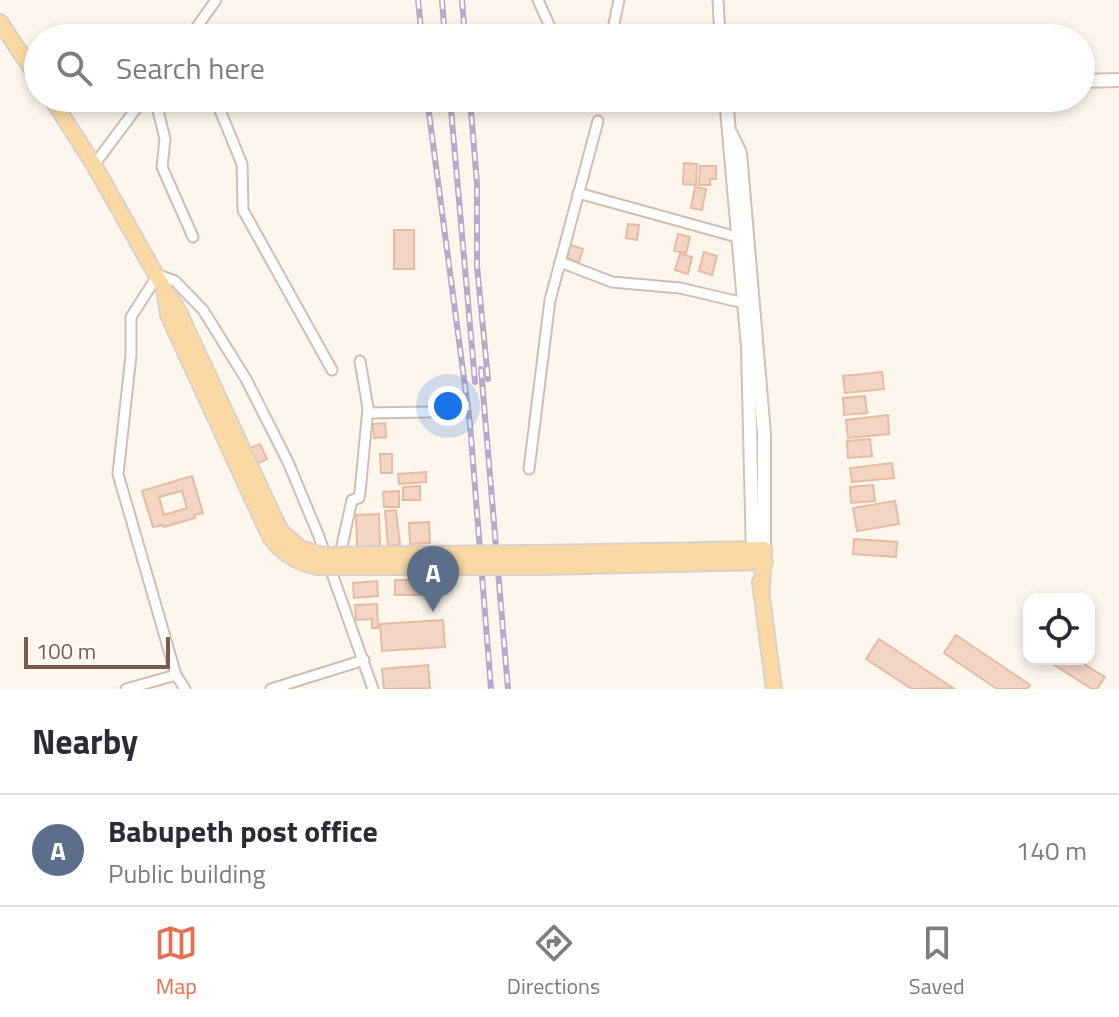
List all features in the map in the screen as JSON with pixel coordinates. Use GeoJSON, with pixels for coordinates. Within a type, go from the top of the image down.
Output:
{"type":"FeatureCollection","features":[{"type":"Feature","properties":{"kind":"main road"},"geometry":{"type":"LineString","coordinates":[[0,22],[24,58]]}},
{"type":"Feature","properties":{"kind":"main road"},"geometry":{"type":"LineString","coordinates":[[60,112],[178,310],[280,530],[300,548],[322,555],[539,560],[759,556],[774,689]]}},
{"type":"Feature","properties":{"kind":"street"},"geometry":{"type":"LineString","coordinates":[[199,24],[216,0]]}},
{"type":"Feature","properties":{"kind":"street"},"geometry":{"type":"LineString","coordinates":[[538,0],[549,24]]}},
{"type":"Feature","properties":{"kind":"street"},"geometry":{"type":"LineString","coordinates":[[614,24],[619,0]]}},
{"type":"Feature","properties":{"kind":"street"},"geometry":{"type":"LineString","coordinates":[[718,0],[719,24]]}},
{"type":"Feature","properties":{"kind":"street"},"geometry":{"type":"LineString","coordinates":[[1095,81],[1119,80]]}},
{"type":"Feature","properties":{"kind":"street"},"geometry":{"type":"LineString","coordinates":[[94,165],[134,112]]}},
{"type":"Feature","properties":{"kind":"street"},"geometry":{"type":"LineString","coordinates":[[158,112],[165,139],[162,167],[193,237]]}},
{"type":"Feature","properties":{"kind":"street"},"geometry":{"type":"LineString","coordinates":[[221,112],[242,164],[243,210],[332,370]]}},
{"type":"Feature","properties":{"kind":"street"},"geometry":{"type":"LineString","coordinates":[[728,112],[731,134],[729,156],[748,347],[759,556]]}},
{"type":"Feature","properties":{"kind":"street"},"geometry":{"type":"LineString","coordinates":[[529,469],[549,307],[598,121]]}},
{"type":"Feature","properties":{"kind":"street"},"geometry":{"type":"LineString","coordinates":[[731,134],[740,153],[764,434],[759,556]]}},
{"type":"Feature","properties":{"kind":"street"},"geometry":{"type":"LineString","coordinates":[[578,193],[737,237]]}},
{"type":"Feature","properties":{"kind":"street"},"geometry":{"type":"LineString","coordinates":[[560,262],[612,282],[680,288],[744,303]]}},
{"type":"Feature","properties":{"kind":"street"},"geometry":{"type":"LineString","coordinates":[[185,689],[176,675],[118,474],[131,355],[131,317],[161,282],[175,281],[203,310],[246,379],[288,462],[318,534],[373,689]]}},
{"type":"Feature","properties":{"kind":"street"},"geometry":{"type":"LineString","coordinates":[[335,582],[352,500],[359,498],[368,413],[360,361]]}},
{"type":"Feature","properties":{"kind":"street"},"geometry":{"type":"LineString","coordinates":[[368,413],[428,412]]}},
{"type":"Feature","properties":{"kind":"street"},"geometry":{"type":"LineString","coordinates":[[271,689],[364,660]]}},
{"type":"Feature","properties":{"kind":"street"},"geometry":{"type":"LineString","coordinates":[[126,689],[176,675]]}},
{"type":"Feature","properties":{"kind":"building"},"geometry":{"type":"Polygon","coordinates":[[[684,163],[697,164],[696,185],[683,184],[684,163]]]}},
{"type":"Feature","properties":{"kind":"building"},"geometry":{"type":"Polygon","coordinates":[[[700,166],[716,166],[716,179],[710,179],[710,185],[699,185],[700,166]]]}},
{"type":"Feature","properties":{"kind":"building"},"geometry":{"type":"Polygon","coordinates":[[[695,187],[706,189],[702,210],[691,208],[695,187]]]}},
{"type":"Feature","properties":{"kind":"building"},"geometry":{"type":"Polygon","coordinates":[[[628,224],[639,225],[637,240],[626,238],[628,224]]]}},
{"type":"Feature","properties":{"kind":"building"},"geometry":{"type":"Polygon","coordinates":[[[394,230],[414,230],[414,269],[394,269],[394,230]]]}},
{"type":"Feature","properties":{"kind":"building"},"geometry":{"type":"Polygon","coordinates":[[[678,234],[690,237],[686,253],[674,251],[678,234]]]}},
{"type":"Feature","properties":{"kind":"building"},"geometry":{"type":"Polygon","coordinates":[[[570,245],[583,249],[579,262],[566,258],[570,245]]]}},
{"type":"Feature","properties":{"kind":"building"},"geometry":{"type":"Polygon","coordinates":[[[704,252],[717,256],[712,275],[699,271],[704,252]]]}},
{"type":"Feature","properties":{"kind":"building"},"geometry":{"type":"Polygon","coordinates":[[[680,254],[692,257],[688,274],[675,270],[680,254]]]}},
{"type":"Feature","properties":{"kind":"building"},"geometry":{"type":"Polygon","coordinates":[[[882,372],[884,389],[845,393],[843,376],[882,372]]]}},
{"type":"Feature","properties":{"kind":"building"},"geometry":{"type":"Polygon","coordinates":[[[865,396],[867,413],[844,415],[843,398],[865,396]]]}},
{"type":"Feature","properties":{"kind":"building"},"geometry":{"type":"Polygon","coordinates":[[[888,415],[889,434],[848,438],[846,420],[888,415]]]}},
{"type":"Feature","properties":{"kind":"building"},"geometry":{"type":"Polygon","coordinates":[[[385,423],[386,437],[374,438],[373,424],[385,423]]]}},
{"type":"Feature","properties":{"kind":"building"},"geometry":{"type":"Polygon","coordinates":[[[870,439],[872,456],[848,458],[847,441],[870,439]]]}},
{"type":"Feature","properties":{"kind":"building"},"geometry":{"type":"Polygon","coordinates":[[[260,444],[267,459],[253,465],[246,450],[260,444]]]}},
{"type":"Feature","properties":{"kind":"building"},"geometry":{"type":"Polygon","coordinates":[[[380,454],[392,454],[392,473],[381,473],[380,454]]]}},
{"type":"Feature","properties":{"kind":"building"},"geometry":{"type":"Polygon","coordinates":[[[892,463],[894,478],[852,482],[850,468],[892,463]]]}},
{"type":"Feature","properties":{"kind":"building"},"geometry":{"type":"Polygon","coordinates":[[[426,472],[426,482],[399,484],[398,474],[426,472]]]}},
{"type":"Feature","properties":{"kind":"building"},"geometry":{"type":"Polygon","coordinates":[[[192,476],[203,513],[164,527],[153,527],[142,491],[192,476]],[[182,491],[159,497],[164,515],[187,508],[182,491]]]}},
{"type":"Feature","properties":{"kind":"building"},"geometry":{"type":"Polygon","coordinates":[[[873,485],[875,501],[851,503],[850,487],[873,485]]]}},
{"type":"Feature","properties":{"kind":"building"},"geometry":{"type":"Polygon","coordinates":[[[420,486],[420,500],[403,500],[403,487],[420,486]]]}},
{"type":"Feature","properties":{"kind":"building"},"geometry":{"type":"Polygon","coordinates":[[[399,491],[399,507],[384,507],[383,492],[399,491]]]}},
{"type":"Feature","properties":{"kind":"building"},"geometry":{"type":"Polygon","coordinates":[[[895,501],[899,524],[857,531],[853,508],[895,501]]]}},
{"type":"Feature","properties":{"kind":"building"},"geometry":{"type":"Polygon","coordinates":[[[396,510],[400,545],[388,546],[385,511],[396,510]]]}},
{"type":"Feature","properties":{"kind":"building"},"geometry":{"type":"Polygon","coordinates":[[[379,514],[380,546],[357,547],[356,515],[379,514]]]}},
{"type":"Feature","properties":{"kind":"building"},"geometry":{"type":"Polygon","coordinates":[[[429,522],[430,543],[410,544],[409,523],[429,522]]]}},
{"type":"Feature","properties":{"kind":"building"},"geometry":{"type":"Polygon","coordinates":[[[854,539],[897,542],[896,557],[853,554],[854,539]]]}},
{"type":"Feature","properties":{"kind":"building"},"geometry":{"type":"Polygon","coordinates":[[[395,580],[424,580],[424,595],[395,595],[395,580]]]}},
{"type":"Feature","properties":{"kind":"building"},"geometry":{"type":"Polygon","coordinates":[[[377,581],[378,596],[354,598],[353,583],[377,581]]]}},
{"type":"Feature","properties":{"kind":"building"},"geometry":{"type":"Polygon","coordinates":[[[377,604],[378,628],[372,628],[372,619],[356,620],[355,605],[377,604]]]}},
{"type":"Feature","properties":{"kind":"building"},"geometry":{"type":"Polygon","coordinates":[[[443,620],[445,647],[382,651],[380,624],[443,620]]]}},
{"type":"Feature","properties":{"kind":"building"},"geometry":{"type":"Polygon","coordinates":[[[956,635],[1030,685],[1027,689],[997,689],[944,653],[956,635]]]}},
{"type":"Feature","properties":{"kind":"building"},"geometry":{"type":"Polygon","coordinates":[[[879,639],[953,688],[912,689],[866,659],[879,639]]]}},
{"type":"Feature","properties":{"kind":"building"},"geometry":{"type":"Polygon","coordinates":[[[428,665],[430,688],[384,689],[382,669],[428,665]]]}},
{"type":"Feature","properties":{"kind":"building"},"geometry":{"type":"Polygon","coordinates":[[[1054,665],[1086,665],[1105,677],[1097,689],[1092,689],[1054,665]]]}},
{"type":"Feature","properties":{"kind":"railway"},"geometry":{"type":"LineString","coordinates":[[418,0],[421,24]]}},
{"type":"Feature","properties":{"kind":"railway"},"geometry":{"type":"LineString","coordinates":[[442,0],[444,24]]}},
{"type":"Feature","properties":{"kind":"railway"},"geometry":{"type":"LineString","coordinates":[[462,0],[464,24]]}},
{"type":"Feature","properties":{"kind":"railway"},"geometry":{"type":"LineString","coordinates":[[429,112],[470,424],[491,689]]}},
{"type":"Feature","properties":{"kind":"railway"},"geometry":{"type":"LineString","coordinates":[[451,112],[475,382]]}},
{"type":"Feature","properties":{"kind":"railway"},"geometry":{"type":"LineString","coordinates":[[471,112],[477,184],[477,266],[488,379]]}},
{"type":"Feature","properties":{"kind":"railway"},"geometry":{"type":"LineString","coordinates":[[481,369],[508,689]]}},
{"type":"Feature","properties":{"kind":"place","name":"Babupeth post office"},"geometry":{"type":"Point","coordinates":[433,612]}}]}
